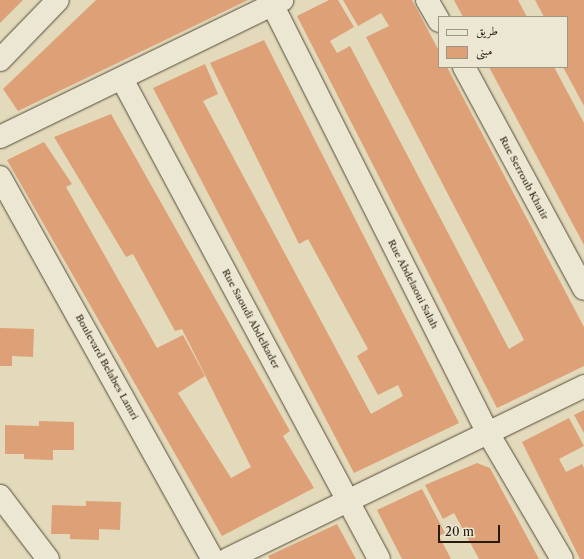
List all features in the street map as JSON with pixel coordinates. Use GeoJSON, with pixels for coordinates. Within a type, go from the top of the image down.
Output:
{"type":"FeatureCollection","features":[{"type":"Feature","properties":{"kind":"street"},"geometry":{"type":"LineString","coordinates":[[0,60],[58,0]]}},
{"type":"Feature","properties":{"kind":"street"},"geometry":{"type":"LineString","coordinates":[[427,0],[438,20]]}},
{"type":"Feature","properties":{"kind":"street"},"geometry":{"type":"LineString","coordinates":[[0,137],[122,79],[275,2]]}},
{"type":"Feature","properties":{"kind":"street","name":"Rue Abdelaoui Salah"},"geometry":{"type":"LineString","coordinates":[[275,2],[488,433],[562,559]]}},
{"type":"Feature","properties":{"kind":"street","name":"Rue Serroub Khatir"},"geometry":{"type":"LineString","coordinates":[[465,68],[584,289]]}},
{"type":"Feature","properties":{"kind":"street","name":"Rue Saoudi Abdelkader"},"geometry":{"type":"LineString","coordinates":[[122,79],[379,559]]}},
{"type":"Feature","properties":{"kind":"street","name":"Boulevard Belabes Lamri"},"geometry":{"type":"LineString","coordinates":[[0,177],[213,559]]}},
{"type":"Feature","properties":{"kind":"street"},"geometry":{"type":"LineString","coordinates":[[228,559],[584,386]]}},
{"type":"Feature","properties":{"kind":"street"},"geometry":{"type":"LineString","coordinates":[[0,496],[48,559]]}},
{"type":"Feature","properties":{"kind":"building"},"geometry":{"type":"Polygon","coordinates":[[[0,0],[23,0],[0,23],[0,0]]]}},
{"type":"Feature","properties":{"kind":"building"},"geometry":{"type":"Polygon","coordinates":[[[96,0],[248,0],[18,111],[3,89],[96,0]]]}},
{"type":"Feature","properties":{"kind":"building"},"geometry":{"type":"Polygon","coordinates":[[[329,0],[338,0],[354,27],[330,41],[337,53],[350,46],[509,349],[524,340],[366,37],[389,26],[381,13],[358,26],[343,0],[412,0],[438,49],[438,68],[448,68],[584,327],[584,366],[497,408],[297,16],[329,0]]]}},
{"type":"Feature","properties":{"kind":"building"},"geometry":{"type":"Polygon","coordinates":[[[454,0],[518,0],[526,16],[462,16],[454,0]]]}},
{"type":"Feature","properties":{"kind":"building"},"geometry":{"type":"Polygon","coordinates":[[[535,0],[584,0],[584,106],[564,68],[568,68],[568,16],[543,16],[535,0]]]}},
{"type":"Feature","properties":{"kind":"building"},"geometry":{"type":"Polygon","coordinates":[[[264,40],[459,423],[354,473],[153,88],[205,64],[218,94],[203,101],[371,414],[403,396],[398,385],[378,395],[357,356],[368,349],[308,239],[299,244],[210,63],[264,40]]]}},
{"type":"Feature","properties":{"kind":"building"},"geometry":{"type":"Polygon","coordinates":[[[490,68],[555,68],[584,123],[584,245],[490,68]]]}},
{"type":"Feature","properties":{"kind":"building"},"geometry":{"type":"Polygon","coordinates":[[[111,114],[290,431],[283,436],[314,488],[222,536],[7,160],[44,142],[72,184],[66,187],[157,348],[183,335],[205,376],[178,393],[231,478],[251,467],[182,329],[175,331],[133,254],[126,257],[54,137],[111,114]]]}},
{"type":"Feature","properties":{"kind":"building"},"geometry":{"type":"Polygon","coordinates":[[[0,328],[34,329],[33,357],[12,356],[12,366],[0,366],[0,328]]]}},
{"type":"Feature","properties":{"kind":"building"},"geometry":{"type":"Polygon","coordinates":[[[584,410],[584,433],[574,415],[584,410]]]}},
{"type":"Feature","properties":{"kind":"building"},"geometry":{"type":"Polygon","coordinates":[[[569,418],[584,446],[559,459],[566,472],[582,464],[584,468],[584,559],[580,559],[522,442],[569,418]]]}},
{"type":"Feature","properties":{"kind":"building"},"geometry":{"type":"Polygon","coordinates":[[[39,421],[74,422],[74,450],[53,450],[53,460],[24,459],[24,454],[5,454],[5,425],[39,426],[39,421]]]}},
{"type":"Feature","properties":{"kind":"building"},"geometry":{"type":"Polygon","coordinates":[[[477,463],[490,468],[539,559],[479,559],[454,513],[443,519],[425,485],[477,463]]]}},
{"type":"Feature","properties":{"kind":"building"},"geometry":{"type":"Polygon","coordinates":[[[422,489],[445,533],[439,536],[451,559],[402,559],[377,510],[422,489]]]}},
{"type":"Feature","properties":{"kind":"building"},"geometry":{"type":"Polygon","coordinates":[[[86,501],[121,502],[120,530],[99,529],[99,540],[70,539],[70,534],[51,534],[52,505],[86,506],[86,501]]]}},
{"type":"Feature","properties":{"kind":"building"},"geometry":{"type":"Polygon","coordinates":[[[337,524],[356,559],[270,559],[268,556],[337,524]]]}}]}
